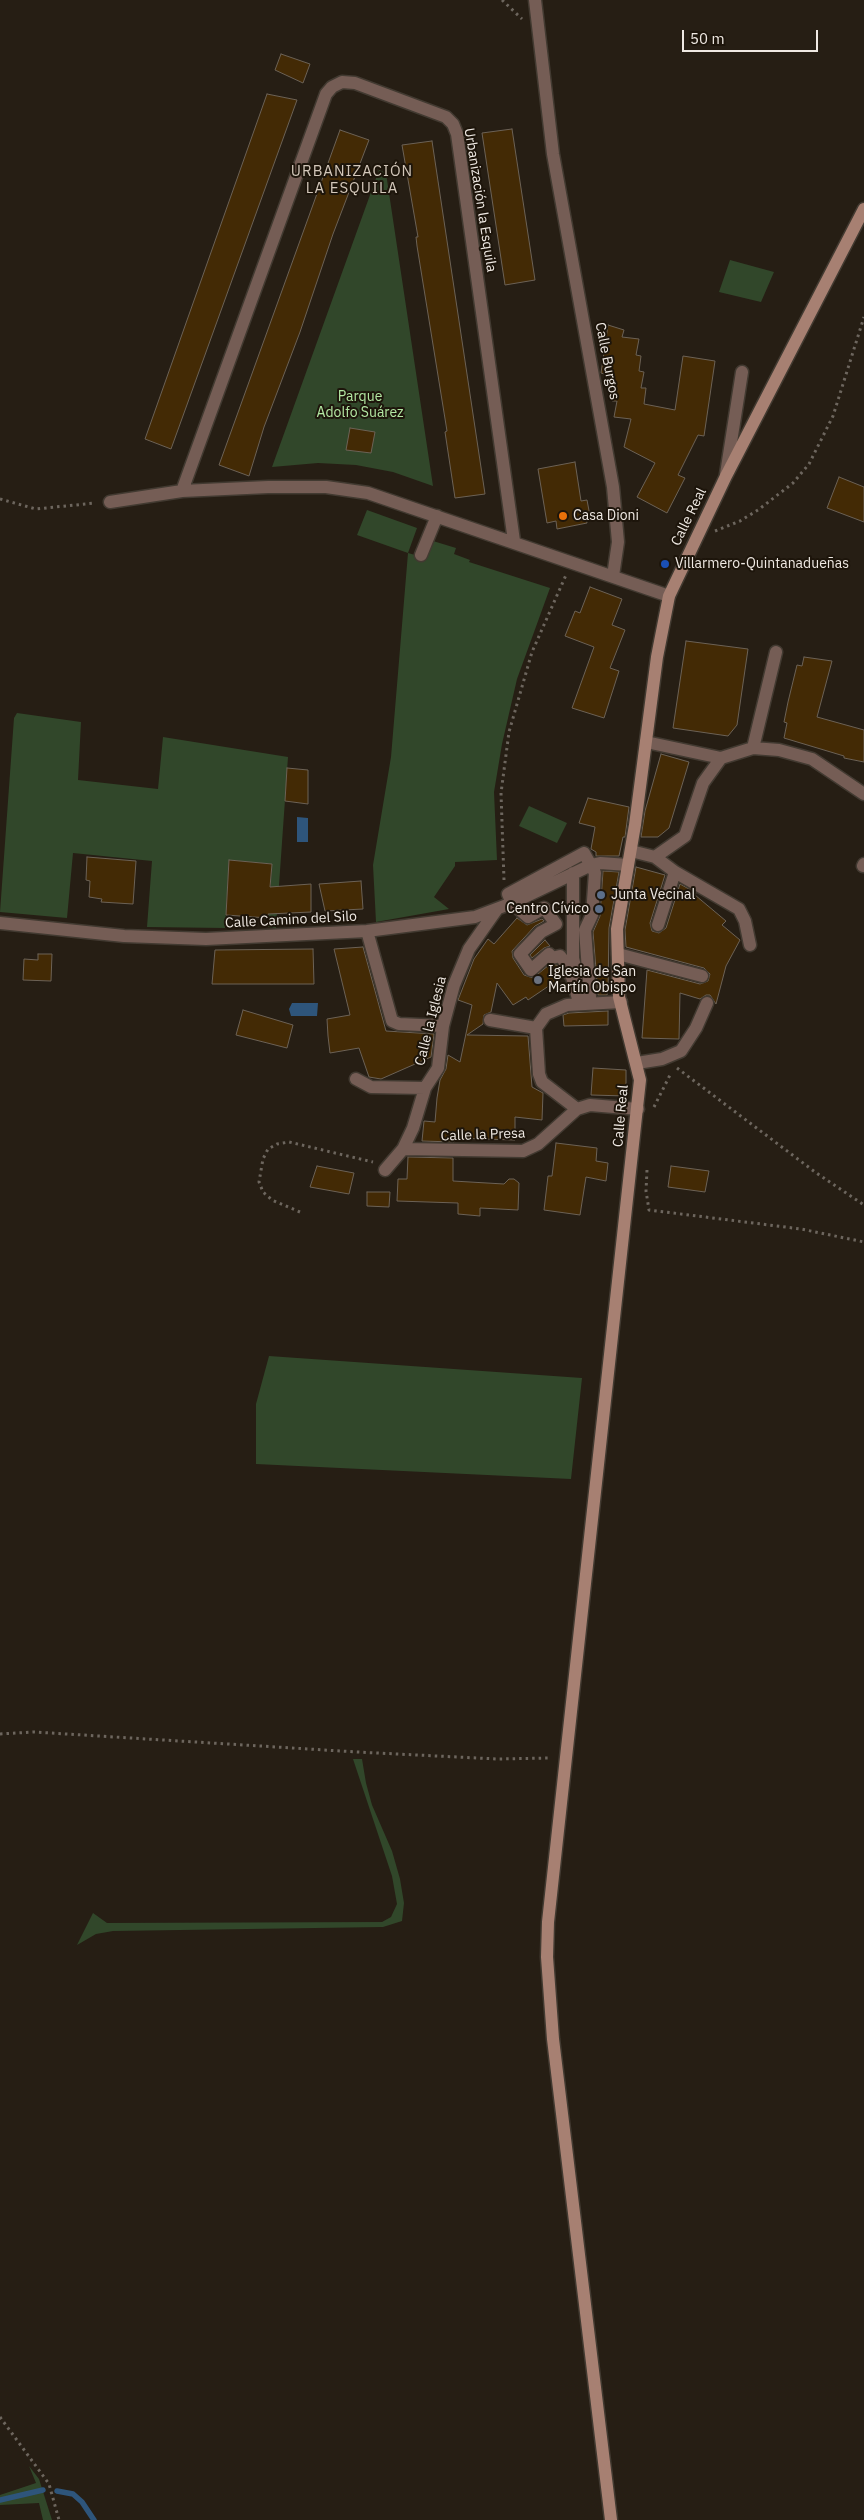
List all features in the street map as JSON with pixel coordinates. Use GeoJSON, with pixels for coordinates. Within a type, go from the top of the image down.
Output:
{"type":"FeatureCollection","features":[{"type":"Feature","properties":{"kind":"street","name":"Calle Burgos"},"geometry":{"type":"LineString","coordinates":[[535,0],[553,154],[608,451],[618,542],[613,576]]}},
{"type":"Feature","properties":{"kind":"street","name":"Urbanización la Esquila"},"geometry":{"type":"LineString","coordinates":[[182,490],[326,94],[332,87],[342,82],[355,83],[446,117],[453,124],[457,134],[514,541]]}},
{"type":"Feature","properties":{"kind":"street","name":"Calle Real"},"geometry":{"type":"LineString","coordinates":[[611,2520],[549,1996],[548,1922],[638,1109],[640,1080],[621,1002],[617,929],[631,851],[663,618],[669,596],[726,476],[864,209]]}},
{"type":"Feature","properties":{"kind":"street"},"geometry":{"type":"LineString","coordinates":[[726,476],[742,372]]}},
{"type":"Feature","properties":{"kind":"street"},"geometry":{"type":"LineString","coordinates":[[110,502],[182,490],[268,487],[343,489],[384,497],[669,596]]}},
{"type":"Feature","properties":{"kind":"street"},"geometry":{"type":"LineString","coordinates":[[421,555],[437,516]]}},
{"type":"Feature","properties":{"kind":"street"},"geometry":{"type":"LineString","coordinates":[[753,748],[776,652]]}},
{"type":"Feature","properties":{"kind":"street"},"geometry":{"type":"LineString","coordinates":[[646,742],[721,758],[753,748],[779,750],[812,759],[864,794]]}},
{"type":"Feature","properties":{"kind":"street"},"geometry":{"type":"LineString","coordinates":[[655,857],[685,836],[703,783],[721,758]]}},
{"type":"Feature","properties":{"kind":"street"},"geometry":{"type":"LineString","coordinates":[[631,851],[655,857],[675,872],[739,909],[745,921],[750,946]]}},
{"type":"Feature","properties":{"kind":"street","name":"Calle la Iglesia"},"geometry":{"type":"LineString","coordinates":[[387,1168],[403,1149],[413,1128],[425,1088],[438,1068],[443,1026],[454,985],[469,949],[505,906],[508,894],[584,853],[591,865]]}},
{"type":"Feature","properties":{"kind":"street"},"geometry":{"type":"LineString","coordinates":[[505,906],[528,917],[544,908],[556,924],[541,932],[520,954],[531,970],[549,954],[552,958],[560,956],[572,977],[578,999],[583,1001],[590,998],[585,930],[592,915],[595,873],[591,865],[600,863],[628,865]]}},
{"type":"Feature","properties":{"kind":"street","name":"Calle Camino del Silo"},"geometry":{"type":"LineString","coordinates":[[0,923],[124,936],[206,939],[367,931],[475,918],[505,906],[591,865]]}},
{"type":"Feature","properties":{"kind":"street"},"geometry":{"type":"LineString","coordinates":[[658,924],[675,872]]}},
{"type":"Feature","properties":{"kind":"street"},"geometry":{"type":"LineString","coordinates":[[573,873],[573,958],[583,1001]]}},
{"type":"Feature","properties":{"kind":"street"},"geometry":{"type":"LineString","coordinates":[[367,931],[392,1021],[399,1024],[443,1026]]}},
{"type":"Feature","properties":{"kind":"street"},"geometry":{"type":"LineString","coordinates":[[618,954],[702,976]]}},
{"type":"Feature","properties":{"kind":"street"},"geometry":{"type":"LineString","coordinates":[[621,1002],[583,1001],[554,1009],[536,1028],[539,1074],[542,1082],[577,1109],[590,1105],[638,1109]]}},
{"type":"Feature","properties":{"kind":"street"},"geometry":{"type":"LineString","coordinates":[[637,1062],[662,1059],[681,1051],[696,1028],[707,1003]]}},
{"type":"Feature","properties":{"kind":"street"},"geometry":{"type":"LineString","coordinates":[[490,1020],[536,1028]]}},
{"type":"Feature","properties":{"kind":"street"},"geometry":{"type":"LineString","coordinates":[[356,1080],[371,1087],[425,1088]]}},
{"type":"Feature","properties":{"kind":"street","name":"Calle la Presa"},"geometry":{"type":"LineString","coordinates":[[403,1149],[523,1151],[538,1144],[577,1109]]}},
{"type":"Feature","properties":{"kind":"path"},"geometry":{"type":"LineString","coordinates":[[696,538],[724,528],[758,510],[793,483],[809,464],[833,416],[864,317]]}},
{"type":"Feature","properties":{"kind":"path"},"geometry":{"type":"LineString","coordinates":[[0,499],[36,509],[110,502]]}},
{"type":"Feature","properties":{"kind":"path"},"geometry":{"type":"LineString","coordinates":[[505,906],[501,793],[509,732],[532,652],[572,561]]}},
{"type":"Feature","properties":{"kind":"path"},"geometry":{"type":"LineString","coordinates":[[652,1113],[675,1066],[814,1172],[864,1205]]}},
{"type":"Feature","properties":{"kind":"path"},"geometry":{"type":"LineString","coordinates":[[300,1212],[272,1200],[263,1192],[258,1182],[263,1158],[268,1149],[277,1144],[289,1142],[387,1168]]}},
{"type":"Feature","properties":{"kind":"path"},"geometry":{"type":"LineString","coordinates":[[647,1163],[646,1191],[649,1210],[801,1229],[864,1242]]}},
{"type":"Feature","properties":{"kind":"path"},"geometry":{"type":"LineString","coordinates":[[0,1734],[34,1732],[357,1752],[497,1758],[566,1758]]}},
{"type":"Feature","properties":{"kind":"path"},"geometry":{"type":"LineString","coordinates":[[0,2417],[49,2484],[59,2520]]}},
{"type":"Feature","properties":{"kind":"green space","name":"Parque Adolfo Suárez"},"geometry":{"type":"Polygon","coordinates":[[[379,170],[386,173],[433,486],[393,472],[356,465],[318,463],[272,467],[379,170]]]}},
{"type":"Feature","properties":{"kind":"green space"},"geometry":{"type":"Polygon","coordinates":[[[730,260],[774,272],[761,302],[719,292],[730,260]]]}},
{"type":"Feature","properties":{"kind":"green space"},"geometry":{"type":"Polygon","coordinates":[[[367,510],[417,528],[408,553],[357,535],[367,510]]]}},
{"type":"Feature","properties":{"kind":"green space"},"geometry":{"type":"Polygon","coordinates":[[[433,541],[456,548],[454,554],[470,560],[469,562],[550,588],[517,679],[502,744],[494,792],[497,860],[455,862],[455,866],[434,897],[449,909],[376,922],[373,865],[391,757],[408,553],[426,558],[433,541]]]}},
{"type":"Feature","properties":{"kind":"green space"},"geometry":{"type":"Polygon","coordinates":[[[17,713],[81,722],[78,780],[158,789],[163,737],[288,757],[276,928],[268,927],[272,864],[229,860],[225,928],[147,927],[152,861],[73,853],[67,918],[0,912],[14,718],[17,713]]]}},
{"type":"Feature","properties":{"kind":"green space"},"geometry":{"type":"Polygon","coordinates":[[[529,806],[567,823],[557,843],[519,826],[529,806]]]}},
{"type":"Feature","properties":{"kind":"green space"},"geometry":{"type":"Polygon","coordinates":[[[269,1356],[582,1378],[571,1479],[256,1464],[256,1404],[269,1356]]]}},
{"type":"Feature","properties":{"kind":"green space"},"geometry":{"type":"Polygon","coordinates":[[[353,1759],[362,1759],[372,1805],[392,1851],[404,1903],[402,1921],[383,1927],[113,1931],[96,1934],[77,1945],[93,1913],[107,1923],[382,1922],[391,1917],[397,1904],[392,1876],[353,1759]]]}},
{"type":"Feature","properties":{"kind":"green space"},"geometry":{"type":"Polygon","coordinates":[[[29,2466],[39,2479],[52,2520],[43,2520],[39,2503],[0,2505],[0,2495],[36,2483],[29,2466]]]}},
{"type":"Feature","properties":{"kind":"water"},"geometry":{"type":"Polygon","coordinates":[[[297,817],[308,818],[308,842],[297,842],[297,817]]]}},
{"type":"Feature","properties":{"kind":"water"},"geometry":{"type":"Polygon","coordinates":[[[292,1003],[318,1003],[317,1016],[291,1016],[289,1009],[292,1003]]]}},
{"type":"Feature","properties":{"kind":"building"},"geometry":{"type":"Polygon","coordinates":[[[281,54],[310,64],[303,83],[275,70],[281,54]]]}},
{"type":"Feature","properties":{"kind":"building"},"geometry":{"type":"Polygon","coordinates":[[[267,94],[297,100],[171,449],[145,439],[267,94]]]}},
{"type":"Feature","properties":{"kind":"building"},"geometry":{"type":"Polygon","coordinates":[[[512,129],[535,280],[505,285],[482,133],[512,129]]]}},
{"type":"Feature","properties":{"kind":"building"},"geometry":{"type":"Polygon","coordinates":[[[340,130],[369,140],[333,234],[300,332],[264,427],[249,476],[219,465],[340,130]]]}},
{"type":"Feature","properties":{"kind":"building"},"geometry":{"type":"Polygon","coordinates":[[[432,141],[485,494],[455,498],[445,432],[447,431],[417,246],[416,237],[418,237],[402,145],[432,141]]]}},
{"type":"Feature","properties":{"kind":"building"},"geometry":{"type":"Polygon","coordinates":[[[608,325],[624,330],[622,337],[639,339],[636,355],[641,356],[639,371],[644,372],[641,388],[646,388],[644,404],[675,410],[683,356],[715,361],[704,436],[698,435],[678,475],[685,478],[667,513],[637,497],[655,463],[624,447],[631,419],[614,417],[617,401],[612,401],[614,385],[609,384],[612,369],[608,375],[601,373],[608,325]]]}},
{"type":"Feature","properties":{"kind":"building"},"geometry":{"type":"Polygon","coordinates":[[[350,428],[375,432],[371,453],[346,450],[350,428]]]}},
{"type":"Feature","properties":{"kind":"building"},"geometry":{"type":"Polygon","coordinates":[[[575,462],[581,501],[587,500],[590,516],[586,516],[587,523],[557,529],[556,521],[547,523],[538,469],[575,462]]]}},
{"type":"Feature","properties":{"kind":"building"},"geometry":{"type":"Polygon","coordinates":[[[839,477],[864,487],[864,522],[827,508],[839,477]]]}},
{"type":"Feature","properties":{"kind":"building"},"geometry":{"type":"Polygon","coordinates":[[[590,587],[622,599],[612,625],[625,630],[610,668],[619,671],[604,718],[572,708],[594,647],[565,636],[575,611],[580,613],[590,587]]]}},
{"type":"Feature","properties":{"kind":"building"},"geometry":{"type":"Polygon","coordinates":[[[686,641],[748,649],[737,725],[728,736],[673,728],[686,641]]]}},
{"type":"Feature","properties":{"kind":"building"},"geometry":{"type":"Polygon","coordinates":[[[804,657],[832,661],[817,717],[864,730],[864,762],[844,758],[844,756],[784,738],[787,723],[784,722],[797,665],[802,666],[804,657]]]}},
{"type":"Feature","properties":{"kind":"building"},"geometry":{"type":"Polygon","coordinates":[[[661,754],[689,762],[669,828],[658,837],[641,837],[645,811],[661,754]]]}},
{"type":"Feature","properties":{"kind":"building"},"geometry":{"type":"Polygon","coordinates":[[[287,768],[308,770],[308,804],[285,801],[287,768]]]}},
{"type":"Feature","properties":{"kind":"building"},"geometry":{"type":"Polygon","coordinates":[[[588,798],[629,807],[625,837],[623,837],[619,856],[596,856],[596,852],[591,849],[595,827],[579,823],[588,798]]]}},
{"type":"Feature","properties":{"kind":"building"},"geometry":{"type":"Polygon","coordinates":[[[87,857],[136,861],[133,904],[101,902],[102,899],[89,897],[90,881],[86,880],[87,857]]]}},
{"type":"Feature","properties":{"kind":"building"},"geometry":{"type":"Polygon","coordinates":[[[229,860],[272,864],[270,887],[311,884],[311,912],[268,914],[268,918],[226,915],[229,860]]]}},
{"type":"Feature","properties":{"kind":"building"},"geometry":{"type":"Polygon","coordinates":[[[636,867],[665,875],[650,923],[652,931],[659,933],[666,928],[680,884],[696,893],[695,895],[726,921],[722,925],[740,940],[726,966],[716,1004],[710,995],[700,999],[680,993],[679,1039],[642,1038],[647,970],[700,984],[708,981],[710,974],[704,968],[626,947],[625,930],[636,867]]]}},
{"type":"Feature","properties":{"kind":"building"},"geometry":{"type":"Polygon","coordinates":[[[603,871],[619,872],[609,928],[608,990],[607,995],[598,995],[593,932],[600,916],[603,871]]]}},
{"type":"Feature","properties":{"kind":"building"},"geometry":{"type":"Polygon","coordinates":[[[361,881],[363,909],[325,911],[319,884],[361,881]]]}},
{"type":"Feature","properties":{"kind":"building"},"geometry":{"type":"Polygon","coordinates":[[[517,918],[527,925],[542,919],[544,921],[535,926],[512,951],[513,958],[524,975],[533,978],[549,965],[557,965],[562,977],[528,1000],[526,997],[513,1005],[497,983],[491,1012],[484,1015],[483,1024],[467,1035],[528,1036],[532,1087],[543,1093],[542,1120],[515,1117],[515,1140],[454,1138],[454,1142],[422,1141],[424,1121],[435,1122],[440,1080],[446,1069],[448,1055],[460,1062],[472,1005],[458,1000],[474,959],[488,939],[494,944],[517,918]]]}},
{"type":"Feature","properties":{"kind":"building"},"geometry":{"type":"Polygon","coordinates":[[[545,940],[550,946],[544,948],[532,958],[530,955],[545,940]]]}},
{"type":"Feature","properties":{"kind":"building"},"geometry":{"type":"Polygon","coordinates":[[[363,947],[386,1031],[434,1034],[431,1057],[381,1079],[369,1077],[359,1048],[330,1053],[327,1019],[350,1015],[334,949],[363,947]]]}},
{"type":"Feature","properties":{"kind":"building"},"geometry":{"type":"Polygon","coordinates":[[[313,949],[314,984],[212,984],[215,950],[313,949]]]}},
{"type":"Feature","properties":{"kind":"building"},"geometry":{"type":"Polygon","coordinates":[[[38,954],[52,954],[51,981],[23,980],[24,959],[38,960],[38,954]]]}},
{"type":"Feature","properties":{"kind":"building"},"geometry":{"type":"Polygon","coordinates":[[[243,1010],[293,1025],[287,1048],[236,1035],[243,1010]]]}},
{"type":"Feature","properties":{"kind":"building"},"geometry":{"type":"Polygon","coordinates":[[[608,1011],[608,1025],[564,1026],[563,1015],[608,1011]]]}},
{"type":"Feature","properties":{"kind":"building"},"geometry":{"type":"Polygon","coordinates":[[[593,1068],[626,1070],[626,1096],[591,1095],[593,1068]]]}},
{"type":"Feature","properties":{"kind":"building"},"geometry":{"type":"Polygon","coordinates":[[[556,1143],[597,1148],[596,1161],[608,1163],[606,1181],[586,1177],[580,1215],[544,1210],[548,1176],[552,1176],[556,1143]]]}},
{"type":"Feature","properties":{"kind":"building"},"geometry":{"type":"Polygon","coordinates":[[[408,1157],[453,1158],[453,1181],[504,1184],[509,1179],[514,1179],[519,1183],[518,1210],[480,1208],[480,1216],[458,1214],[458,1203],[397,1201],[398,1179],[407,1179],[408,1157]]]}},
{"type":"Feature","properties":{"kind":"building"},"geometry":{"type":"Polygon","coordinates":[[[317,1166],[354,1173],[349,1194],[310,1187],[317,1166]]]}},
{"type":"Feature","properties":{"kind":"building"},"geometry":{"type":"Polygon","coordinates":[[[671,1166],[709,1171],[705,1192],[668,1187],[671,1166]]]}},
{"type":"Feature","properties":{"kind":"building"},"geometry":{"type":"Polygon","coordinates":[[[367,1192],[390,1192],[389,1207],[367,1206],[367,1192]]]}},
{"type":"Feature","properties":{"kind":"waterway"},"geometry":{"type":"LineString","coordinates":[[0,2500],[43,2490]]}},
{"type":"Feature","properties":{"kind":"waterway"},"geometry":{"type":"LineString","coordinates":[[57,2491],[73,2494],[82,2502],[94,2520]]}},
{"type":"Feature","properties":{"kind":"place","name":"Casa Dioni"},"geometry":{"type":"Point","coordinates":[563,516]}},
{"type":"Feature","properties":{"kind":"place","name":"Villarmero-Quintanadueñas"},"geometry":{"type":"Point","coordinates":[665,564]}},
{"type":"Feature","properties":{"kind":"place","name":"Junta Vecinal"},"geometry":{"type":"Point","coordinates":[601,895]}},
{"type":"Feature","properties":{"kind":"place","name":"Centro Cívico"},"geometry":{"type":"Point","coordinates":[599,909]}},
{"type":"Feature","properties":{"kind":"place","name":"Iglesia de San Martín Obispo"},"geometry":{"type":"Point","coordinates":[538,980]}},
{"type":"Feature","properties":{"kind":"district","name":"URBANIZACIÓN LA ESQUILA"},"geometry":{"type":"Point","coordinates":[352,180]}}]}
